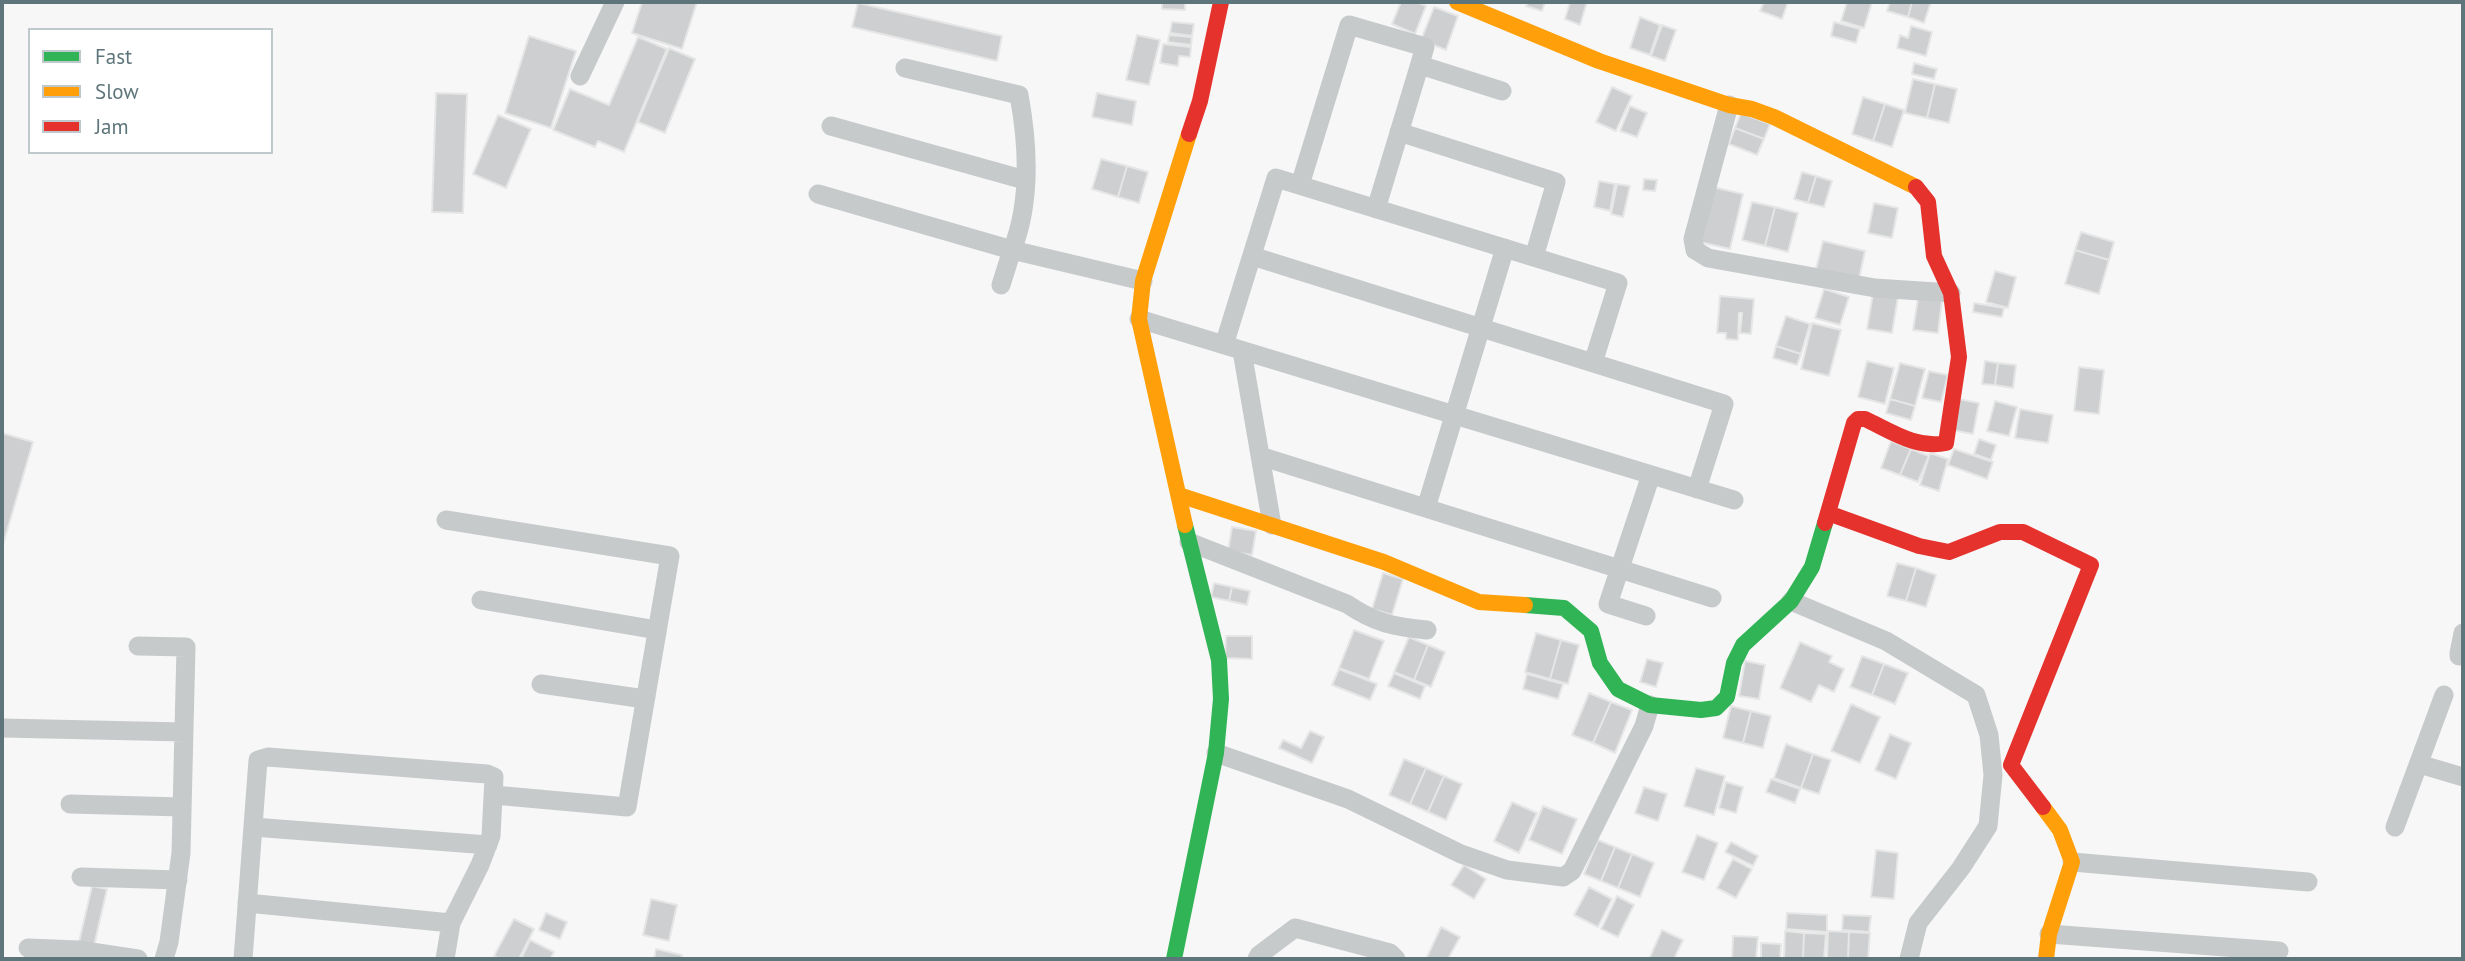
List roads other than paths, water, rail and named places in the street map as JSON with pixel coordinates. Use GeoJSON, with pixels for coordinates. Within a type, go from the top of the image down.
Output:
{"type":"FeatureCollection","features":[{"type":"Feature","properties":{"kind":"street"},"geometry":{"type":"LineString","coordinates":[[580,76],[615,2]]}},
{"type":"Feature","properties":{"kind":"street"},"geometry":{"type":"LineString","coordinates":[[1174,959],[1216,753],[1221,699],[1219,660],[1189,542],[1139,319],[1143,281],[1200,102],[1220,2]]}},
{"type":"Feature","properties":{"kind":"street"},"geometry":{"type":"LineString","coordinates":[[1179,495],[1384,562],[1479,602],[1564,608],[1591,631],[1600,663],[1618,689],[1650,705],[1701,710],[1716,708],[1727,697],[1734,663],[1743,645],[1791,601],[1812,567],[1850,429],[1858,419],[1865,419],[1920,443],[1938,446],[1946,443],[1959,357],[1951,293],[1934,256],[1928,202],[1920,189],[1907,180],[1774,117],[1729,105],[1599,61],[1457,2]]}},
{"type":"Feature","properties":{"kind":"street"},"geometry":{"type":"LineString","coordinates":[[1300,185],[1349,24],[1425,47],[1376,209]]}},
{"type":"Feature","properties":{"kind":"street"},"geometry":{"type":"LineString","coordinates":[[1420,65],[1502,92]]}},
{"type":"Feature","properties":{"kind":"street"},"geometry":{"type":"LineString","coordinates":[[905,68],[1019,95],[1025,180],[1023,209],[1001,285]]}},
{"type":"Feature","properties":{"kind":"street"},"geometry":{"type":"LineString","coordinates":[[1729,105],[1693,239],[1695,250],[1708,257],[1875,288],[1951,293]]}},
{"type":"Feature","properties":{"kind":"street"},"geometry":{"type":"LineString","coordinates":[[831,125],[1025,180]]}},
{"type":"Feature","properties":{"kind":"street"},"geometry":{"type":"LineString","coordinates":[[1399,132],[1556,181],[1534,257]]}},
{"type":"Feature","properties":{"kind":"street"},"geometry":{"type":"LineString","coordinates":[[1272,526],[1260,456],[1233,348],[1252,256],[1276,178],[1618,283],[1593,363]]}},
{"type":"Feature","properties":{"kind":"street"},"geometry":{"type":"LineString","coordinates":[[818,194],[1012,250],[1143,281]]}},
{"type":"Feature","properties":{"kind":"street"},"geometry":{"type":"LineString","coordinates":[[1426,508],[1505,248]]}},
{"type":"Feature","properties":{"kind":"street"},"geometry":{"type":"LineString","coordinates":[[1252,256],[1724,404],[1697,489]]}},
{"type":"Feature","properties":{"kind":"street"},"geometry":{"type":"LineString","coordinates":[[1139,319],[1734,500]]}},
{"type":"Feature","properties":{"kind":"street"},"geometry":{"type":"LineString","coordinates":[[1260,456],[1712,598]]}},
{"type":"Feature","properties":{"kind":"street"},"geometry":{"type":"LineString","coordinates":[[1646,617],[1608,604],[1651,475]]}},
{"type":"Feature","properties":{"kind":"street"},"geometry":{"type":"LineString","coordinates":[[1828,513],[1919,547],[1950,552],[2000,532],[2023,532],[2091,565],[2011,765],[2060,830],[2072,862],[2049,934],[2046,959]]}},
{"type":"Feature","properties":{"kind":"street"},"geometry":{"type":"LineString","coordinates":[[446,520],[670,556],[627,807],[494,795]]}},
{"type":"Feature","properties":{"kind":"street"},"geometry":{"type":"LineString","coordinates":[[1189,542],[1347,604],[1369,619],[1398,627],[1427,630]]}},
{"type":"Feature","properties":{"kind":"street"},"geometry":{"type":"LineString","coordinates":[[481,600],[657,630]]}},
{"type":"Feature","properties":{"kind":"street"},"geometry":{"type":"LineString","coordinates":[[1791,601],[1886,641],[1976,695],[1989,735],[1993,775],[1988,826],[1961,868],[1918,923],[1909,959]]}},
{"type":"Feature","properties":{"kind":"street"},"geometry":{"type":"LineString","coordinates":[[2463,633],[2459,653],[2459,656],[2463,656]]}},
{"type":"Feature","properties":{"kind":"street"},"geometry":{"type":"LineString","coordinates":[[138,646],[186,647],[178,880],[164,959]]}},
{"type":"Feature","properties":{"kind":"street"},"geometry":{"type":"LineString","coordinates":[[541,684],[645,699]]}},
{"type":"Feature","properties":{"kind":"street"},"geometry":{"type":"LineString","coordinates":[[2395,827],[2444,695]]}},
{"type":"Feature","properties":{"kind":"street"},"geometry":{"type":"LineString","coordinates":[[1216,753],[1348,799],[1484,862],[1507,870],[1563,877],[1572,871],[1644,726],[1650,705]]}},
{"type":"Feature","properties":{"kind":"street"},"geometry":{"type":"LineString","coordinates":[[3,728],[184,733]]}},
{"type":"Feature","properties":{"kind":"street"},"geometry":{"type":"LineString","coordinates":[[243,959],[258,760],[262,757],[487,774],[494,777],[491,836],[451,923],[445,959]]}},
{"type":"Feature","properties":{"kind":"street"},"geometry":{"type":"LineString","coordinates":[[2419,764],[2463,777]]}},
{"type":"Feature","properties":{"kind":"street"},"geometry":{"type":"LineString","coordinates":[[70,804],[182,807]]}},
{"type":"Feature","properties":{"kind":"street"},"geometry":{"type":"LineString","coordinates":[[253,827],[488,845]]}},
{"type":"Feature","properties":{"kind":"street"},"geometry":{"type":"LineString","coordinates":[[2072,862],[2308,882]]}},
{"type":"Feature","properties":{"kind":"street"},"geometry":{"type":"LineString","coordinates":[[81,877],[178,880]]}},
{"type":"Feature","properties":{"kind":"street"},"geometry":{"type":"LineString","coordinates":[[247,903],[451,923]]}},
{"type":"Feature","properties":{"kind":"street"},"geometry":{"type":"LineString","coordinates":[[1257,959],[1295,928],[1390,953],[1396,959]]}},
{"type":"Feature","properties":{"kind":"street"},"geometry":{"type":"LineString","coordinates":[[2049,934],[2278,951]]}},
{"type":"Feature","properties":{"kind":"street"},"geometry":{"type":"LineString","coordinates":[[39,952],[138,959]]}}]}
